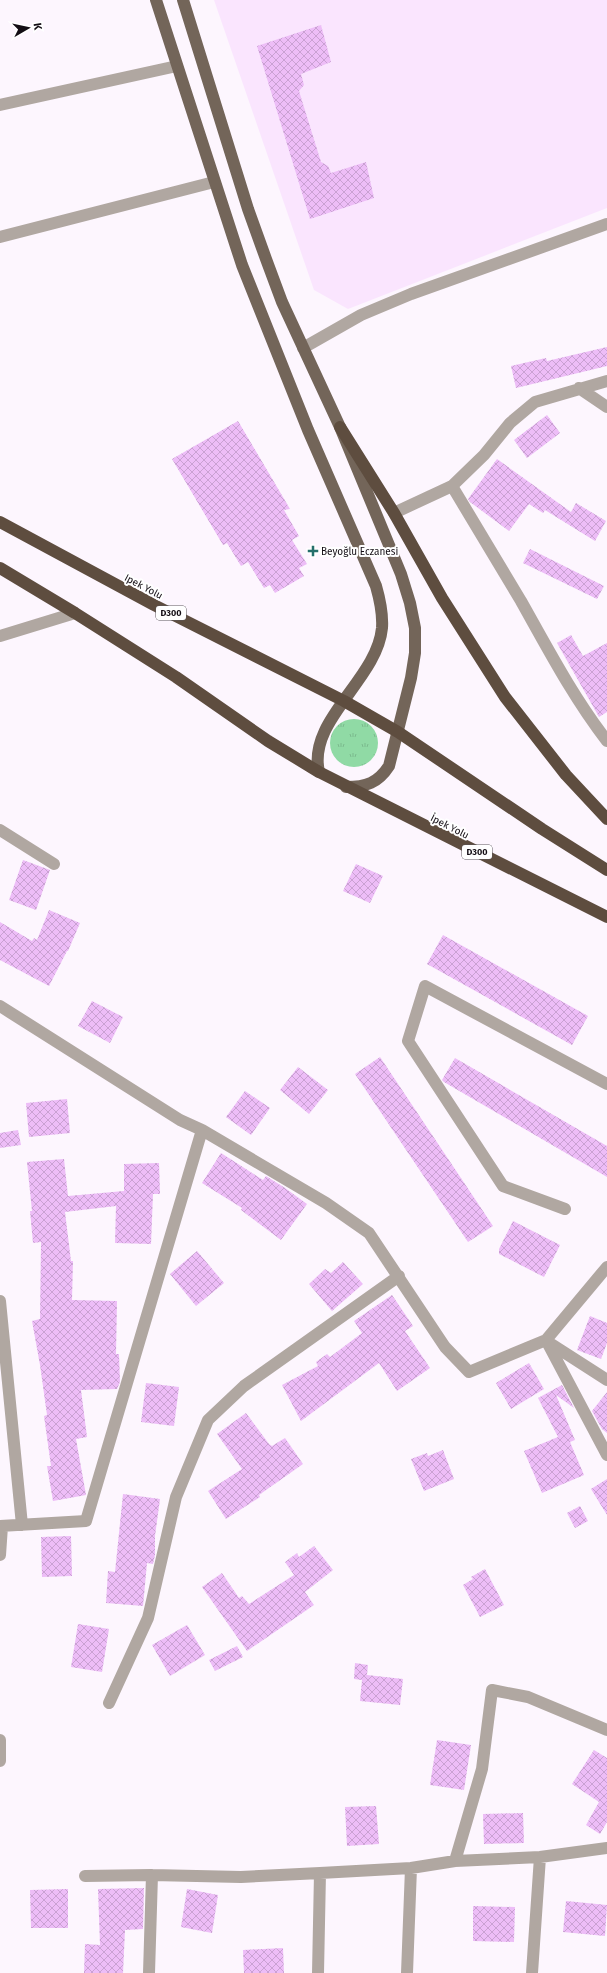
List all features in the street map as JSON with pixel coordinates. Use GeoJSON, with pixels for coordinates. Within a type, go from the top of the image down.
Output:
{"type":"FeatureCollection","features":[{"type":"Feature","properties":{"kind":"highway"},"geometry":{"type":"LineString","coordinates":[[340,427],[394,513],[442,598],[505,697],[566,775],[607,820]]}},
{"type":"Feature","properties":{"kind":"highway","name":"Ipek Yolu"},"geometry":{"type":"LineString","coordinates":[[0,522],[154,605],[344,701]]}},
{"type":"Feature","properties":{"kind":"highway"},"geometry":{"type":"LineString","coordinates":[[0,568],[75,613],[176,677],[268,741],[346,787]]}},
{"type":"Feature","properties":{"kind":"highway"},"geometry":{"type":"LineString","coordinates":[[344,701],[398,732],[542,829],[607,870]]}},
{"type":"Feature","properties":{"kind":"highway","name":"İpek Yolu"},"geometry":{"type":"LineString","coordinates":[[346,787],[607,918]]}},
{"type":"Feature","properties":{"kind":"main road"},"geometry":{"type":"LineString","coordinates":[[156,0],[242,265],[308,430],[376,586],[382,613],[382,629],[376,649],[365,672],[344,701],[319,747],[317,761],[319,772]]}},
{"type":"Feature","properties":{"kind":"main road"},"geometry":{"type":"LineString","coordinates":[[183,0],[251,216],[282,302],[340,427],[400,574],[410,603],[415,628],[415,653],[389,766],[382,777],[369,784],[346,787]]}},
{"type":"Feature","properties":{"kind":"street"},"geometry":{"type":"LineString","coordinates":[[0,105],[177,66]]}},
{"type":"Feature","properties":{"kind":"street"},"geometry":{"type":"LineString","coordinates":[[0,237],[214,182]]}},
{"type":"Feature","properties":{"kind":"street"},"geometry":{"type":"LineString","coordinates":[[303,348],[361,315],[411,294],[607,224]]}},
{"type":"Feature","properties":{"kind":"street"},"geometry":{"type":"LineString","coordinates":[[394,513],[452,486],[471,469],[510,423],[523,411],[541,400],[607,381]]}},
{"type":"Feature","properties":{"kind":"street"},"geometry":{"type":"LineString","coordinates":[[579,388],[607,407]]}},
{"type":"Feature","properties":{"kind":"street"},"geometry":{"type":"LineString","coordinates":[[452,486],[516,593],[566,682],[588,716],[607,741]]}},
{"type":"Feature","properties":{"kind":"street"},"geometry":{"type":"LineString","coordinates":[[0,636],[75,613]]}},
{"type":"Feature","properties":{"kind":"street"},"geometry":{"type":"LineString","coordinates":[[0,830],[54,864]]}},
{"type":"Feature","properties":{"kind":"street"},"geometry":{"type":"LineString","coordinates":[[565,1209],[503,1186],[408,1041],[425,986],[607,1084]]}},
{"type":"Feature","properties":{"kind":"street"},"geometry":{"type":"LineString","coordinates":[[0,1006],[180,1120],[202,1130],[326,1203],[369,1233],[445,1346],[469,1372],[546,1340],[607,1267]]}},
{"type":"Feature","properties":{"kind":"street"},"geometry":{"type":"LineString","coordinates":[[0,1555],[1,1526],[86,1521],[202,1130]]}},
{"type":"Feature","properties":{"kind":"street"},"geometry":{"type":"LineString","coordinates":[[110,1703],[148,1618],[176,1497],[208,1420],[244,1386],[399,1276]]}},
{"type":"Feature","properties":{"kind":"street"},"geometry":{"type":"LineString","coordinates":[[0,1300],[22,1525]]}},
{"type":"Feature","properties":{"kind":"street"},"geometry":{"type":"LineString","coordinates":[[546,1340],[607,1380]]}},
{"type":"Feature","properties":{"kind":"street"},"geometry":{"type":"LineString","coordinates":[[546,1340],[607,1455]]}},
{"type":"Feature","properties":{"kind":"street"},"geometry":{"type":"LineString","coordinates":[[455,1861],[482,1769],[492,1690],[528,1697],[607,1730]]}},
{"type":"Feature","properties":{"kind":"street"},"geometry":{"type":"LineString","coordinates":[[0,1740],[0,1761]]}},
{"type":"Feature","properties":{"kind":"street"},"geometry":{"type":"LineString","coordinates":[[84,1876],[152,1875],[241,1877],[320,1873],[411,1868],[455,1861],[540,1857],[607,1848]]}},
{"type":"Feature","properties":{"kind":"street"},"geometry":{"type":"LineString","coordinates":[[532,1973],[540,1857]]}},
{"type":"Feature","properties":{"kind":"street"},"geometry":{"type":"LineString","coordinates":[[407,1973],[411,1868]]}},
{"type":"Feature","properties":{"kind":"street"},"geometry":{"type":"LineString","coordinates":[[318,1973],[320,1873]]}},
{"type":"Feature","properties":{"kind":"street"},"geometry":{"type":"LineString","coordinates":[[149,1973],[152,1875]]}},
{"type":"Feature","properties":{"kind":"shaded area"},"geometry":{"type":"Polygon","coordinates":[[[214,0],[607,0],[607,208],[348,309],[314,290],[214,0]]]}},
{"type":"Feature","properties":{"kind":"green space"},"geometry":{"type":"Polygon","coordinates":[[[349,719],[359,719],[371,726],[378,738],[378,748],[371,760],[359,767],[349,767],[341,763],[334,756],[330,748],[330,738],[334,730],[341,723],[349,719]]]}},
{"type":"Feature","properties":{"kind":"building"},"geometry":{"type":"Polygon","coordinates":[[[321,25],[331,62],[301,74],[304,85],[299,91],[321,162],[328,166],[331,173],[366,162],[374,198],[310,219],[257,46],[321,25]]]}},
{"type":"Feature","properties":{"kind":"building"},"geometry":{"type":"Polygon","coordinates":[[[607,347],[607,366],[516,388],[511,366],[546,358],[547,361],[607,347]]]}},
{"type":"Feature","properties":{"kind":"building"},"geometry":{"type":"Polygon","coordinates":[[[547,415],[560,433],[527,458],[514,440],[547,415]]]}},
{"type":"Feature","properties":{"kind":"building"},"geometry":{"type":"Polygon","coordinates":[[[238,421],[290,509],[284,510],[299,536],[292,540],[307,564],[299,568],[304,576],[275,593],[270,585],[264,588],[248,562],[241,566],[227,543],[223,545],[172,459],[238,421]]]}},
{"type":"Feature","properties":{"kind":"building"},"geometry":{"type":"Polygon","coordinates":[[[497,459],[571,512],[576,503],[606,521],[595,541],[545,510],[543,513],[529,504],[509,531],[470,502],[468,499],[497,459]]]}},
{"type":"Feature","properties":{"kind":"building"},"geometry":{"type":"Polygon","coordinates":[[[530,549],[604,586],[597,599],[523,563],[530,549]]]}},
{"type":"Feature","properties":{"kind":"building"},"geometry":{"type":"Polygon","coordinates":[[[571,635],[583,656],[607,643],[607,712],[599,717],[557,643],[571,635]]]}},
{"type":"Feature","properties":{"kind":"building"},"geometry":{"type":"Polygon","coordinates":[[[23,860],[50,870],[36,910],[9,900],[23,860]]]}},
{"type":"Feature","properties":{"kind":"building"},"geometry":{"type":"Polygon","coordinates":[[[356,864],[383,876],[370,903],[343,891],[356,864]]]}},
{"type":"Feature","properties":{"kind":"building"},"geometry":{"type":"Polygon","coordinates":[[[49,910],[80,923],[68,951],[49,986],[0,960],[0,922],[32,941],[34,938],[37,940],[49,910]]]}},
{"type":"Feature","properties":{"kind":"building"},"geometry":{"type":"Polygon","coordinates":[[[443,935],[588,1016],[572,1045],[427,964],[443,935]]]}},
{"type":"Feature","properties":{"kind":"building"},"geometry":{"type":"Polygon","coordinates":[[[92,1001],[123,1017],[110,1043],[78,1026],[92,1001]]]}},
{"type":"Feature","properties":{"kind":"building"},"geometry":{"type":"Polygon","coordinates":[[[380,1057],[493,1226],[468,1242],[355,1074],[380,1057]]]}},
{"type":"Feature","properties":{"kind":"building"},"geometry":{"type":"Polygon","coordinates":[[[455,1058],[607,1146],[607,1177],[444,1082],[442,1080],[455,1058]]]}},
{"type":"Feature","properties":{"kind":"building"},"geometry":{"type":"Polygon","coordinates":[[[298,1067],[328,1090],[309,1114],[280,1090],[298,1067]]]}},
{"type":"Feature","properties":{"kind":"building"},"geometry":{"type":"Polygon","coordinates":[[[245,1091],[270,1108],[251,1135],[226,1117],[245,1091]]]}},
{"type":"Feature","properties":{"kind":"building"},"geometry":{"type":"Polygon","coordinates":[[[67,1099],[70,1133],[29,1137],[26,1103],[67,1099]]]}},
{"type":"Feature","properties":{"kind":"building"},"geometry":{"type":"Polygon","coordinates":[[[18,1130],[21,1145],[0,1148],[0,1133],[18,1130]]]}},
{"type":"Feature","properties":{"kind":"building"},"geometry":{"type":"Polygon","coordinates":[[[221,1153],[263,1180],[266,1176],[307,1204],[281,1240],[241,1210],[242,1208],[202,1183],[221,1153]]]}},
{"type":"Feature","properties":{"kind":"building"},"geometry":{"type":"Polygon","coordinates":[[[64,1159],[68,1196],[124,1191],[124,1164],[159,1163],[160,1194],[153,1194],[151,1244],[115,1243],[116,1206],[65,1212],[71,1261],[73,1261],[72,1300],[117,1301],[116,1354],[119,1354],[120,1382],[117,1389],[81,1390],[87,1437],[76,1439],[86,1495],[53,1501],[47,1466],[51,1466],[44,1416],[47,1415],[32,1321],[40,1319],[41,1242],[33,1243],[30,1211],[32,1211],[27,1162],[64,1159]]]}},
{"type":"Feature","properties":{"kind":"building"},"geometry":{"type":"Polygon","coordinates":[[[513,1221],[560,1245],[544,1277],[499,1254],[499,1249],[513,1221]]]}},
{"type":"Feature","properties":{"kind":"building"},"geometry":{"type":"Polygon","coordinates":[[[197,1251],[224,1283],[196,1306],[170,1274],[197,1251]]]}},
{"type":"Feature","properties":{"kind":"building"},"geometry":{"type":"Polygon","coordinates":[[[343,1262],[363,1284],[332,1311],[309,1284],[325,1269],[331,1273],[343,1262]]]}},
{"type":"Feature","properties":{"kind":"building"},"geometry":{"type":"Polygon","coordinates":[[[392,1295],[413,1326],[405,1331],[430,1368],[397,1391],[379,1363],[301,1421],[282,1385],[318,1366],[316,1362],[327,1354],[330,1357],[362,1333],[354,1321],[392,1295]]]}},
{"type":"Feature","properties":{"kind":"building"},"geometry":{"type":"Polygon","coordinates":[[[590,1316],[607,1323],[607,1343],[601,1359],[577,1350],[590,1316]]]}},
{"type":"Feature","properties":{"kind":"building"},"geometry":{"type":"Polygon","coordinates":[[[529,1363],[544,1389],[511,1409],[496,1383],[529,1363]]]}},
{"type":"Feature","properties":{"kind":"building"},"geometry":{"type":"Polygon","coordinates":[[[146,1383],[179,1387],[174,1426],[141,1422],[146,1383]]]}},
{"type":"Feature","properties":{"kind":"building"},"geometry":{"type":"Polygon","coordinates":[[[562,1385],[574,1408],[556,1395],[575,1440],[570,1442],[584,1475],[542,1493],[524,1451],[558,1437],[538,1398],[562,1385]]]}},
{"type":"Feature","properties":{"kind":"building"},"geometry":{"type":"Polygon","coordinates":[[[607,1392],[607,1433],[602,1429],[592,1411],[607,1392]]]}},
{"type":"Feature","properties":{"kind":"building"},"geometry":{"type":"Polygon","coordinates":[[[246,1413],[269,1444],[272,1446],[285,1438],[303,1464],[259,1495],[260,1497],[226,1519],[208,1491],[242,1469],[217,1434],[246,1413]]]}},
{"type":"Feature","properties":{"kind":"building"},"geometry":{"type":"Polygon","coordinates":[[[443,1450],[454,1479],[424,1491],[411,1459],[427,1453],[428,1456],[443,1450]]]}},
{"type":"Feature","properties":{"kind":"building"},"geometry":{"type":"Polygon","coordinates":[[[607,1479],[607,1515],[591,1489],[607,1479]]]}},
{"type":"Feature","properties":{"kind":"building"},"geometry":{"type":"Polygon","coordinates":[[[123,1494],[160,1499],[155,1536],[155,1555],[153,1564],[147,1563],[143,1606],[106,1603],[108,1571],[115,1572],[123,1494]]]}},
{"type":"Feature","properties":{"kind":"building"},"geometry":{"type":"Polygon","coordinates":[[[580,1506],[588,1521],[575,1528],[567,1513],[580,1506]]]}},
{"type":"Feature","properties":{"kind":"building"},"geometry":{"type":"Polygon","coordinates":[[[71,1536],[72,1576],[42,1577],[41,1537],[71,1536]]]}},
{"type":"Feature","properties":{"kind":"building"},"geometry":{"type":"Polygon","coordinates":[[[314,1546],[333,1570],[305,1592],[314,1605],[247,1651],[202,1587],[222,1573],[239,1598],[242,1596],[249,1604],[294,1575],[285,1562],[297,1553],[299,1557],[314,1546]]]}},
{"type":"Feature","properties":{"kind":"building"},"geometry":{"type":"Polygon","coordinates":[[[485,1569],[504,1605],[480,1617],[463,1585],[473,1579],[471,1577],[485,1569]]]}},
{"type":"Feature","properties":{"kind":"building"},"geometry":{"type":"Polygon","coordinates":[[[78,1624],[109,1629],[102,1672],[71,1667],[78,1624]]]}},
{"type":"Feature","properties":{"kind":"building"},"geometry":{"type":"Polygon","coordinates":[[[187,1625],[205,1655],[170,1676],[152,1645],[187,1625]]]}},
{"type":"Feature","properties":{"kind":"building"},"geometry":{"type":"Polygon","coordinates":[[[237,1646],[243,1657],[215,1671],[209,1660],[237,1646]]]}},
{"type":"Feature","properties":{"kind":"building"},"geometry":{"type":"Polygon","coordinates":[[[355,1663],[368,1665],[367,1675],[403,1679],[400,1705],[360,1701],[362,1680],[354,1679],[355,1663]]]}},
{"type":"Feature","properties":{"kind":"building"},"geometry":{"type":"Polygon","coordinates":[[[437,1740],[471,1745],[464,1790],[430,1785],[437,1740]]]}},
{"type":"Feature","properties":{"kind":"building"},"geometry":{"type":"Polygon","coordinates":[[[594,1750],[607,1758],[607,1822],[600,1834],[586,1825],[599,1802],[572,1784],[594,1750]]]}},
{"type":"Feature","properties":{"kind":"building"},"geometry":{"type":"Polygon","coordinates":[[[376,1806],[379,1844],[347,1846],[345,1807],[376,1806]]]}},
{"type":"Feature","properties":{"kind":"building"},"geometry":{"type":"Polygon","coordinates":[[[523,1813],[524,1843],[484,1844],[483,1814],[523,1813]]]}},
{"type":"Feature","properties":{"kind":"building"},"geometry":{"type":"Polygon","coordinates":[[[144,1888],[143,1929],[125,1930],[123,1973],[84,1973],[85,1944],[100,1945],[98,1889],[144,1888]]]}},
{"type":"Feature","properties":{"kind":"building"},"geometry":{"type":"Polygon","coordinates":[[[68,1889],[68,1928],[31,1928],[30,1890],[68,1889]]]}},
{"type":"Feature","properties":{"kind":"building"},"geometry":{"type":"Polygon","coordinates":[[[187,1889],[218,1895],[212,1933],[181,1927],[187,1889]]]}},
{"type":"Feature","properties":{"kind":"building"},"geometry":{"type":"Polygon","coordinates":[[[566,1901],[607,1905],[605,1936],[563,1932],[566,1901]]]}},
{"type":"Feature","properties":{"kind":"building"},"geometry":{"type":"Polygon","coordinates":[[[473,1906],[515,1907],[514,1942],[473,1941],[473,1906]]]}},
{"type":"Feature","properties":{"kind":"building"},"geometry":{"type":"Polygon","coordinates":[[[283,1948],[284,1973],[244,1973],[243,1950],[283,1948]]]}},
{"type":"Feature","properties":{"kind":"place","name":"Beyoğlu Eczanesi"},"geometry":{"type":"Point","coordinates":[313,551]}}]}
